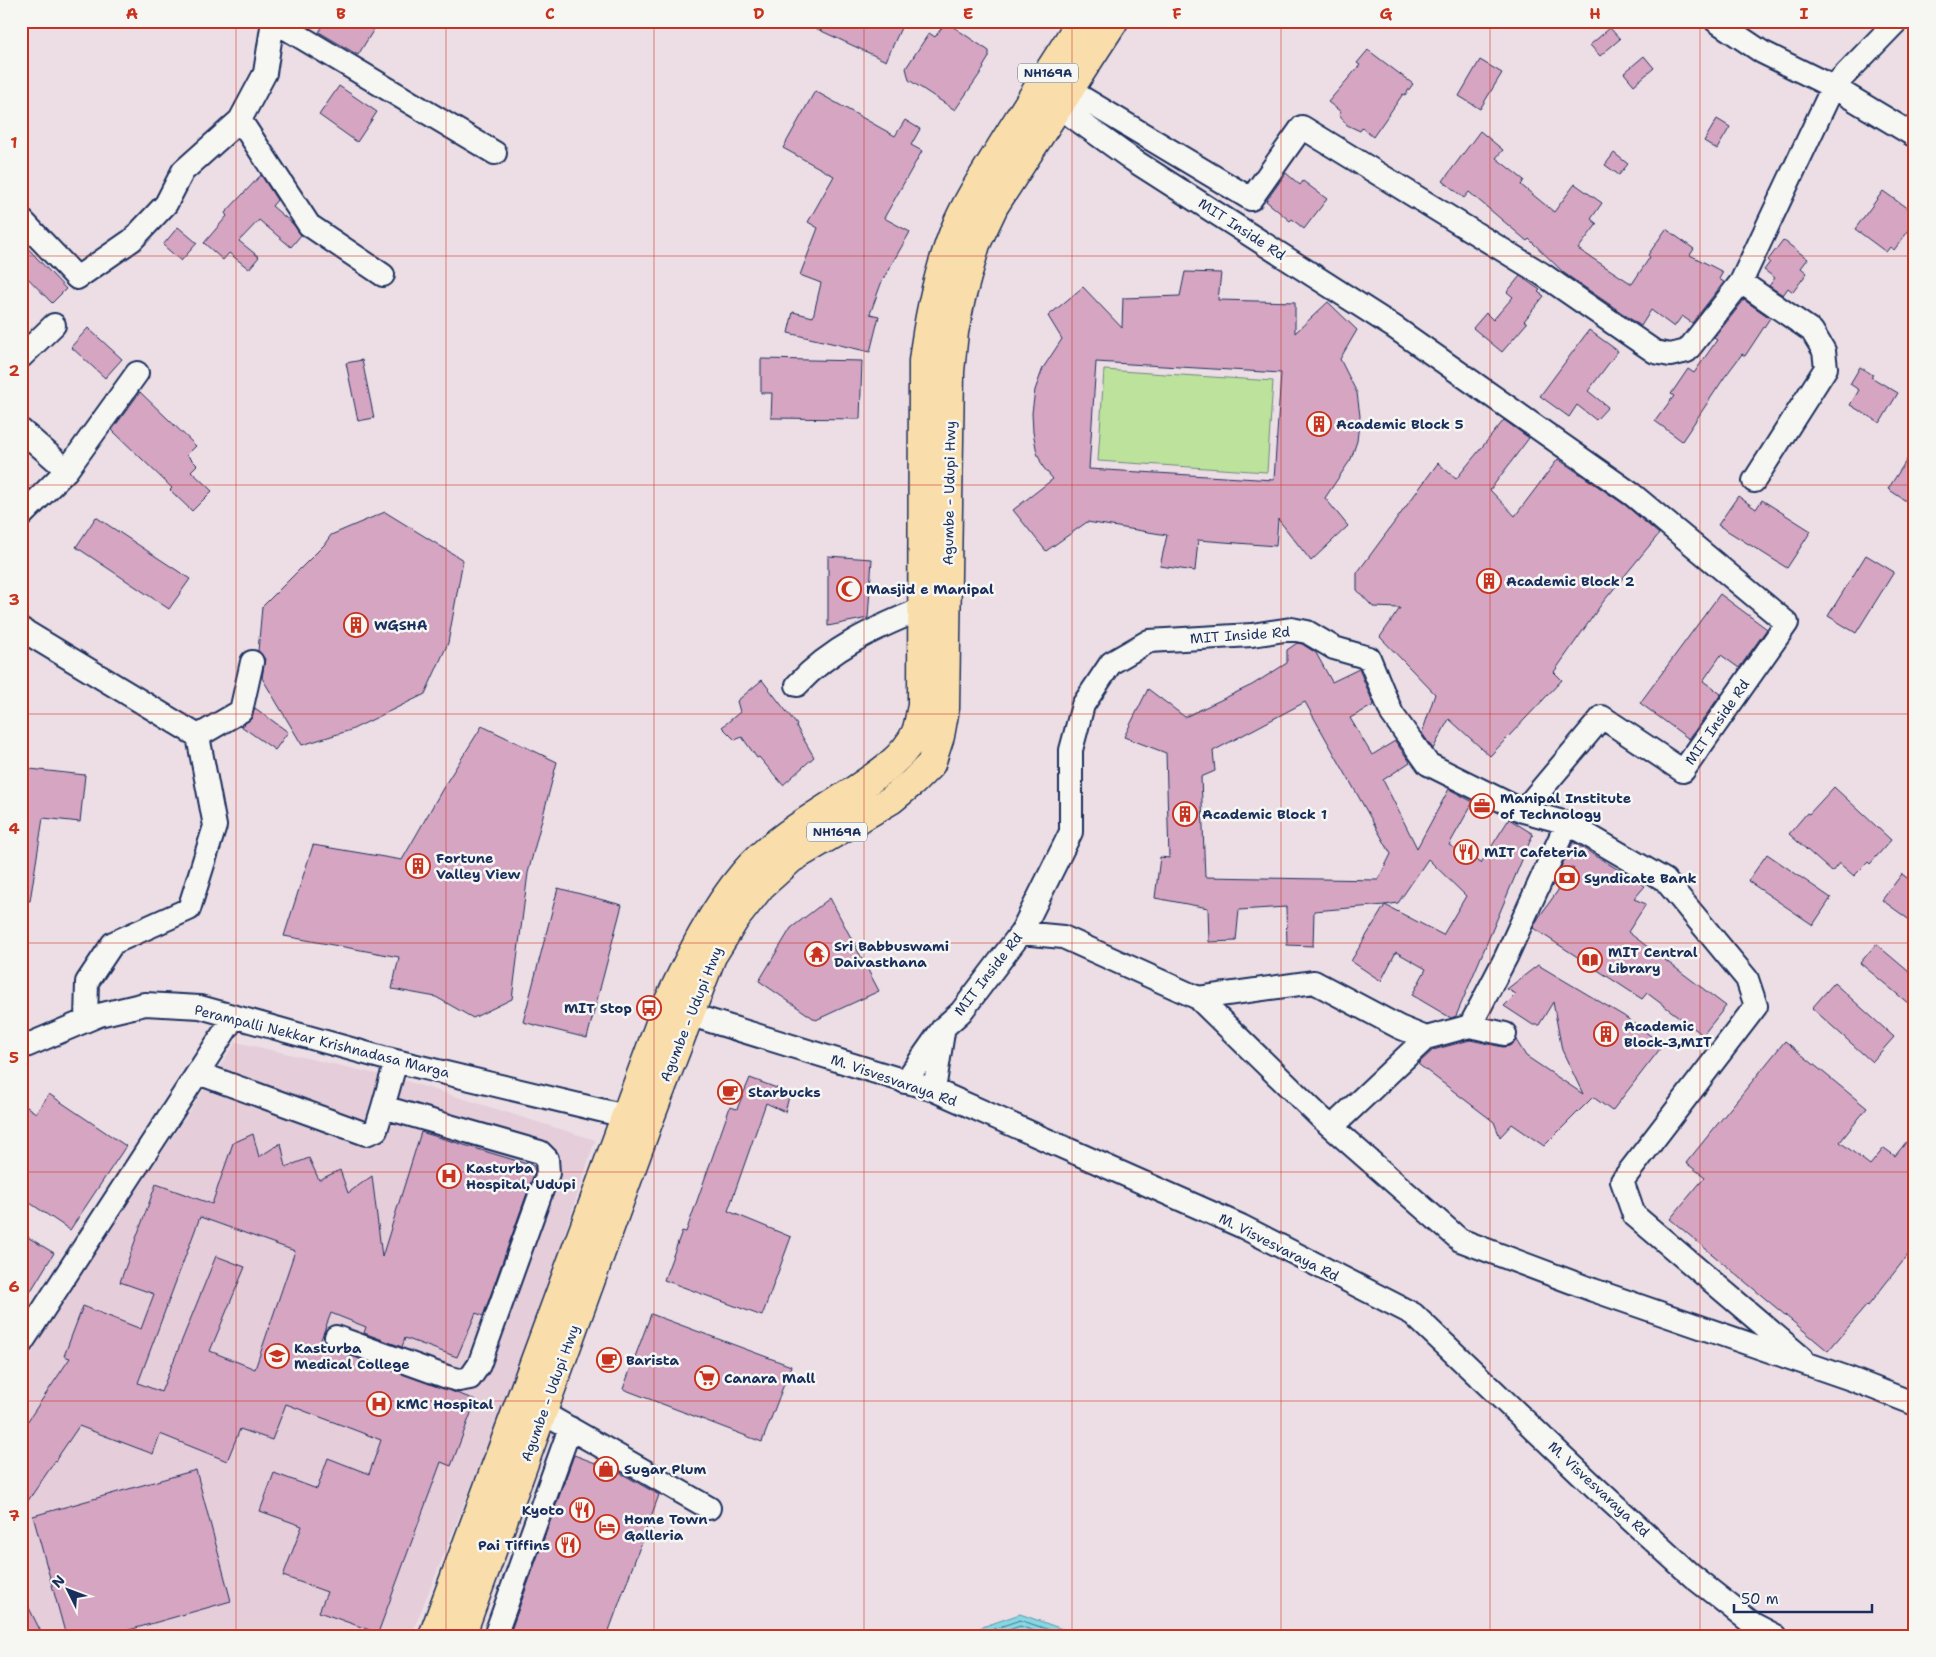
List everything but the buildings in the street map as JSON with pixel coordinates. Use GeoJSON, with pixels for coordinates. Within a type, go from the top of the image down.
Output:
{"type":"FeatureCollection","features":[{"type":"Feature","properties":{"kind":"highway","name":"Agumbe - Udupi Hwy"},"geometry":{"type":"LineString","coordinates":[[461,1636],[543,1413],[677,1011],[691,954],[716,911],[744,872],[770,848],[880,774],[900,754],[916,732],[922,706],[923,360],[928,322],[938,283],[959,221],[974,192],[1081,21]]}},
{"type":"Feature","properties":{"kind":"highway","name":"Agumbe - Udupi Hwy"},"geometry":{"type":"LineString","coordinates":[[433,1636],[625,1116],[677,1011],[735,919],[761,886],[791,858],[891,800],[913,782],[930,764],[940,736],[945,708],[950,371],[954,332],[961,298],[976,244],[994,206],[1114,21]]}},
{"type":"Feature","properties":{"kind":"street"},"geometry":{"type":"LineString","coordinates":[[21,219],[77,278],[132,240],[166,204],[183,171],[240,120],[265,72],[273,21],[495,153]]}},
{"type":"Feature","properties":{"kind":"street"},"geometry":{"type":"LineString","coordinates":[[1716,21],[1762,52],[1833,87],[1915,136]]}},
{"type":"Feature","properties":{"kind":"street"},"geometry":{"type":"LineString","coordinates":[[1064,98],[1251,199],[1302,127],[1542,274],[1655,352],[1670,355],[1686,351],[1741,282],[1833,87],[1897,21]]}},
{"type":"Feature","properties":{"kind":"street","name":"MIT Inside Rd"},"geometry":{"type":"LineString","coordinates":[[905,1082],[943,1028],[961,1012],[1021,933],[1071,832],[1070,750],[1083,705],[1112,663],[1149,641],[1252,636],[1291,629],[1307,632],[1334,648],[1370,658],[1392,714],[1428,764],[1523,812],[1602,717],[1683,771],[1787,623],[1633,495],[1394,327],[1133,160],[1064,98]]}},
{"type":"Feature","properties":{"kind":"street"},"geometry":{"type":"LineString","coordinates":[[240,120],[309,226],[384,275]]}},
{"type":"Feature","properties":{"kind":"street"},"geometry":{"type":"LineString","coordinates":[[1741,282],[1812,331],[1824,351],[1826,368],[1754,481]]}},
{"type":"Feature","properties":{"kind":"street"},"geometry":{"type":"LineString","coordinates":[[21,358],[54,325]]}},
{"type":"Feature","properties":{"kind":"street"},"geometry":{"type":"LineString","coordinates":[[21,516],[67,470],[137,373]]}},
{"type":"Feature","properties":{"kind":"street"},"geometry":{"type":"LineString","coordinates":[[21,430],[67,470]]}},
{"type":"Feature","properties":{"kind":"street"},"geometry":{"type":"LineString","coordinates":[[798,685],[812,669],[847,645],[879,626],[922,609]]}},
{"type":"Feature","properties":{"kind":"street"},"geometry":{"type":"LineString","coordinates":[[21,628],[198,736],[215,826],[189,909],[113,943],[87,982],[86,1020]]}},
{"type":"Feature","properties":{"kind":"street"},"geometry":{"type":"LineString","coordinates":[[198,736],[241,711],[252,662]]}},
{"type":"Feature","properties":{"kind":"street"},"geometry":{"type":"LineString","coordinates":[[1523,812],[1567,823],[1666,880],[1747,979],[1756,1006],[1622,1181],[1634,1215],[1811,1366]]}},
{"type":"Feature","properties":{"kind":"street"},"geometry":{"type":"LineString","coordinates":[[1470,1026],[1506,957],[1567,823]]}},
{"type":"Feature","properties":{"kind":"street"},"geometry":{"type":"LineString","coordinates":[[1021,933],[1063,937],[1198,998],[1332,1127],[1460,1240],[1593,1290],[1811,1366],[1851,1378],[1915,1404]]}},
{"type":"Feature","properties":{"kind":"street"},"geometry":{"type":"LineString","coordinates":[[1198,998],[1314,982],[1399,1027],[1426,1038]]}},
{"type":"Feature","properties":{"kind":"street","name":"Perampalli Nekkar Krishnadasa Marga"},"geometry":{"type":"LineString","coordinates":[[21,1048],[99,1015],[145,1004],[200,1007],[396,1061],[625,1116]]}},
{"type":"Feature","properties":{"kind":"street","name":"M. Visvesvaraya Rd"},"geometry":{"type":"LineString","coordinates":[[677,1011],[934,1090],[1240,1226],[1412,1314],[1692,1576],[1753,1624],[1776,1636]]}},
{"type":"Feature","properties":{"kind":"street"},"geometry":{"type":"LineString","coordinates":[[21,1344],[234,1017]]}},
{"type":"Feature","properties":{"kind":"street"},"geometry":{"type":"LineString","coordinates":[[1332,1127],[1426,1038],[1470,1026],[1505,1034]]}},
{"type":"Feature","properties":{"kind":"street","name":"MIT Inside Rd"},"geometry":{"type":"LineString","coordinates":[[934,1090],[943,1028]]}},
{"type":"Feature","properties":{"kind":"street"},"geometry":{"type":"LineString","coordinates":[[198,1073],[366,1134],[376,1130],[396,1061]]}},
{"type":"Feature","properties":{"kind":"street"},"geometry":{"type":"LineString","coordinates":[[336,1337],[447,1378],[459,1380],[470,1378],[479,1365],[548,1173],[546,1158],[540,1152],[384,1107]]}},
{"type":"Feature","properties":{"kind":"street"},"geometry":{"type":"LineString","coordinates":[[543,1413],[709,1508]]}},
{"type":"Feature","properties":{"kind":"street"},"geometry":{"type":"LineString","coordinates":[[495,1636],[570,1428]]}},
{"type":"Feature","properties":{"kind":"shaded area","name":"Kasturba Medical College"},"geometry":{"type":"Polygon","coordinates":[[[236,1042],[403,1080],[595,1140],[534,1330],[411,1636],[21,1636],[21,1378],[41,1333],[236,1042]]]}},
{"type":"Feature","properties":{"kind":"green space"},"geometry":{"type":"Polygon","coordinates":[[[1104,370],[1273,381],[1267,472],[1098,461],[1104,370]]]}},
{"type":"Feature","properties":{"kind":"water"},"geometry":{"type":"Polygon","coordinates":[[[1020,1614],[1082,1636],[963,1636],[965,1633],[1020,1614]]]}},
{"type":"Feature","properties":{"kind":"place","name":"Academic Block 5"},"geometry":{"type":"Point","coordinates":[1319,424]}},
{"type":"Feature","properties":{"kind":"place","name":"Academic Block 2"},"geometry":{"type":"Point","coordinates":[1489,581]}},
{"type":"Feature","properties":{"kind":"place","name":"Masjid e Manipal"},"geometry":{"type":"Point","coordinates":[849,589]}},
{"type":"Feature","properties":{"kind":"place","name":"WGSHA"},"geometry":{"type":"Point","coordinates":[356,625]}},
{"type":"Feature","properties":{"kind":"place","name":"Manipal Institute of Technology"},"geometry":{"type":"Point","coordinates":[1482,806]}},
{"type":"Feature","properties":{"kind":"place","name":"Academic Block 1"},"geometry":{"type":"Point","coordinates":[1185,814]}},
{"type":"Feature","properties":{"kind":"place","name":"MIT Cafeteria"},"geometry":{"type":"Point","coordinates":[1466,852]}},
{"type":"Feature","properties":{"kind":"place","name":"Fortune Valley View"},"geometry":{"type":"Point","coordinates":[418,866]}},
{"type":"Feature","properties":{"kind":"place","name":"Syndicate Bank"},"geometry":{"type":"Point","coordinates":[1567,878]}},
{"type":"Feature","properties":{"kind":"place","name":"Sri Babbuswami Daivasthana"},"geometry":{"type":"Point","coordinates":[817,954]}},
{"type":"Feature","properties":{"kind":"place","name":"MIT Central Library"},"geometry":{"type":"Point","coordinates":[1590,960]}},
{"type":"Feature","properties":{"kind":"place","name":"MIT Stop"},"geometry":{"type":"Point","coordinates":[649,1008]}},
{"type":"Feature","properties":{"kind":"place","name":"Academic Block-3,MIT"},"geometry":{"type":"Point","coordinates":[1606,1034]}},
{"type":"Feature","properties":{"kind":"place","name":"Starbucks"},"geometry":{"type":"Point","coordinates":[730,1092]}},
{"type":"Feature","properties":{"kind":"place","name":"Kasturba Hospital, Udupi"},"geometry":{"type":"Point","coordinates":[449,1176]}},
{"type":"Feature","properties":{"kind":"place","name":"Kasturba Medical College"},"geometry":{"type":"Point","coordinates":[277,1356]}},
{"type":"Feature","properties":{"kind":"place","name":"Barista"},"geometry":{"type":"Point","coordinates":[609,1360]}},
{"type":"Feature","properties":{"kind":"place","name":"Canara Mall"},"geometry":{"type":"Point","coordinates":[707,1378]}},
{"type":"Feature","properties":{"kind":"place","name":"KMC Hospital"},"geometry":{"type":"Point","coordinates":[379,1404]}},
{"type":"Feature","properties":{"kind":"place","name":"Sugar Plum"},"geometry":{"type":"Point","coordinates":[606,1469]}},
{"type":"Feature","properties":{"kind":"place","name":"Kyoto"},"geometry":{"type":"Point","coordinates":[582,1510]}},
{"type":"Feature","properties":{"kind":"place","name":"Home Town Galleria"},"geometry":{"type":"Point","coordinates":[607,1527]}},
{"type":"Feature","properties":{"kind":"place","name":"Pai Tiffins"},"geometry":{"type":"Point","coordinates":[568,1545]}}]}
